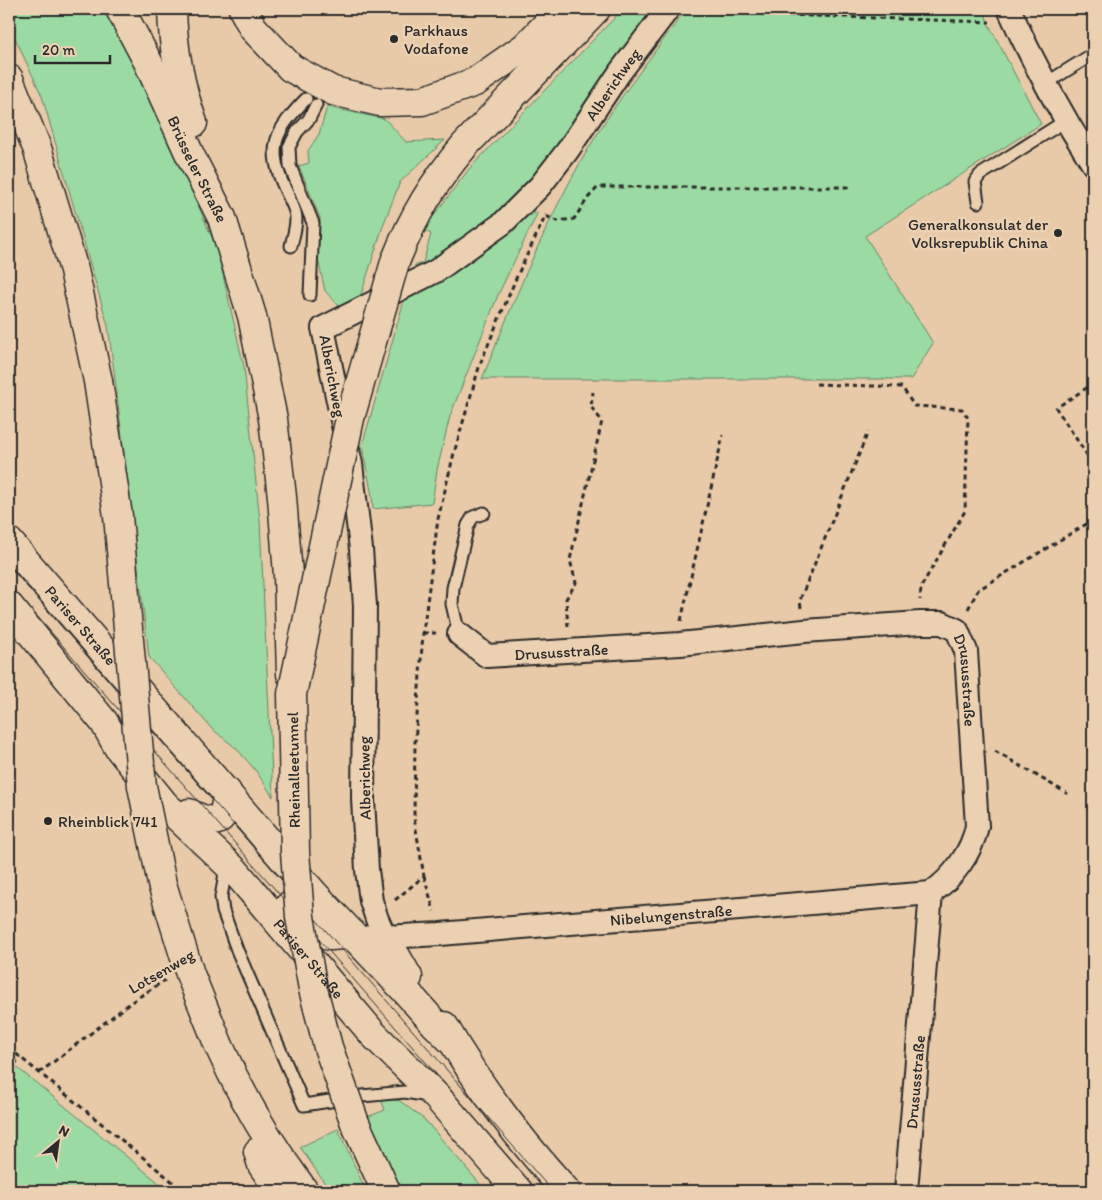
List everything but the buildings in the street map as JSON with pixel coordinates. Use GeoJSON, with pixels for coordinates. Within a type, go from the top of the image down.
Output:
{"type":"FeatureCollection","features":[{"type":"Feature","properties":{"kind":"main road","name":"Brüsseler Straße"},"geometry":{"type":"LineString","coordinates":[[120,9],[148,62],[190,155],[222,218],[252,316],[256,336]]}},
{"type":"Feature","properties":{"kind":"main road"},"geometry":{"type":"LineString","coordinates":[[172,9],[173,38],[182,90],[222,218]]}},
{"type":"Feature","properties":{"kind":"main road"},"geometry":{"type":"LineString","coordinates":[[244,9],[253,28],[291,68],[333,91],[380,102],[422,101],[475,82],[525,47],[562,9]]}},
{"type":"Feature","properties":{"kind":"main road"},"geometry":{"type":"LineString","coordinates":[[292,694],[350,418],[394,262],[414,217],[434,184],[450,163],[596,9]]}},
{"type":"Feature","properties":{"kind":"main road"},"geometry":{"type":"LineString","coordinates":[[9,79],[37,148],[74,270],[98,381],[118,516],[142,786],[162,884],[190,974],[233,1077],[278,1156],[304,1191]]}},
{"type":"Feature","properties":{"kind":"main road","name":"Rheinalleetunnel"},"geometry":{"type":"LineString","coordinates":[[256,336],[273,419],[282,497],[288,576],[295,852],[300,917],[313,989],[328,1047],[355,1124],[386,1191]]}},
{"type":"Feature","properties":{"kind":"main road","name":"Pariser Straße"},"geometry":{"type":"LineString","coordinates":[[9,542],[314,894],[453,1042]]}},
{"type":"Feature","properties":{"kind":"main road","name":"Pariser Straße"},"geometry":{"type":"LineString","coordinates":[[9,606],[104,722],[118,747],[164,804],[222,858],[277,919],[373,1034],[436,1097],[518,1191]]}},
{"type":"Feature","properties":{"kind":"main road","name":"Pariser Straße"},"geometry":{"type":"LineString","coordinates":[[104,722],[127,740],[173,797],[189,813],[257,870],[308,926],[319,933],[331,936],[352,934]]}},
{"type":"Feature","properties":{"kind":"main road"},"geometry":{"type":"LineString","coordinates":[[189,813],[204,821],[220,819],[224,814],[227,792]]}},
{"type":"Feature","properties":{"kind":"main road","name":"Pariser Straße"},"geometry":{"type":"LineString","coordinates":[[385,937],[406,974],[439,1017],[453,1042],[519,1138],[566,1191]]}},
{"type":"Feature","properties":{"kind":"main road"},"geometry":{"type":"LineString","coordinates":[[233,1077],[262,1166],[280,1191]]}},
{"type":"Feature","properties":{"kind":"street","name":"Alberichweg"},"geometry":{"type":"LineString","coordinates":[[385,937],[376,919],[367,870],[363,799],[364,606],[361,549],[351,464],[323,328],[436,271],[503,224],[540,186],[568,150],[620,72],[668,9]]}},
{"type":"Feature","properties":{"kind":"street"},"geometry":{"type":"LineString","coordinates":[[1010,11],[1031,58],[1065,121],[1093,164]]}},
{"type":"Feature","properties":{"kind":"street","name":"Drususstraße"},"geometry":{"type":"LineString","coordinates":[[459,634],[488,656],[680,644],[804,631],[920,623],[942,624],[957,630],[966,651],[977,826],[975,837],[956,870],[945,884],[931,894],[906,1191]]}},
{"type":"Feature","properties":{"kind":"street","name":"Nibelungenstraße"},"geometry":{"type":"LineString","coordinates":[[385,937],[931,894]]}},
{"type":"Feature","properties":{"kind":"street","name":"Alberichweg"},"geometry":{"type":"LineString","coordinates":[[352,934],[365,925],[370,914],[371,900]]}},
{"type":"Feature","properties":{"kind":"street","name":"Pariser Straße"},"geometry":{"type":"LineString","coordinates":[[352,934],[385,937]]}},
{"type":"Feature","properties":{"kind":"street"},"geometry":{"type":"LineString","coordinates":[[406,974],[404,958],[406,946],[412,936]]}},
{"type":"Feature","properties":{"kind":"lane"},"geometry":{"type":"LineString","coordinates":[[1045,84],[1093,54]]}},
{"type":"Feature","properties":{"kind":"lane"},"geometry":{"type":"LineString","coordinates":[[291,246],[297,218],[278,175],[274,156],[278,135],[287,120],[311,102],[309,119],[297,132],[289,147],[290,166],[313,223],[310,295]]}},
{"type":"Feature","properties":{"kind":"lane"},"geometry":{"type":"LineString","coordinates":[[978,202],[975,182],[980,175],[1065,121]]}},
{"type":"Feature","properties":{"kind":"lane"},"geometry":{"type":"LineString","coordinates":[[459,634],[452,604],[453,588],[468,525],[473,517],[484,513]]}},
{"type":"Feature","properties":{"kind":"lane"},"geometry":{"type":"LineString","coordinates":[[222,858],[225,867],[221,896],[223,911],[237,950],[304,1105],[362,1096],[405,1092],[436,1097]]}},
{"type":"Feature","properties":{"kind":"path"},"geometry":{"type":"LineString","coordinates":[[699,12],[987,23],[1010,11]]}},
{"type":"Feature","properties":{"kind":"path"},"geometry":{"type":"LineString","coordinates":[[546,216],[557,221],[574,219],[598,187],[852,187]]}},
{"type":"Feature","properties":{"kind":"path"},"geometry":{"type":"LineString","coordinates":[[816,384],[902,387],[914,406],[962,409],[968,418],[965,511],[921,587],[920,623]]}},
{"type":"Feature","properties":{"kind":"path"},"geometry":{"type":"LineString","coordinates":[[1093,389],[1091,385],[1056,408],[1093,464]]}},
{"type":"Feature","properties":{"kind":"path"},"geometry":{"type":"LineString","coordinates":[[569,650],[566,599],[576,583],[570,560],[602,421],[591,407],[593,392]]}},
{"type":"Feature","properties":{"kind":"path"},"geometry":{"type":"LineString","coordinates":[[804,631],[800,600],[868,432]]}},
{"type":"Feature","properties":{"kind":"path"},"geometry":{"type":"LineString","coordinates":[[680,644],[680,624],[723,435]]}},
{"type":"Feature","properties":{"kind":"path"},"geometry":{"type":"LineString","coordinates":[[957,630],[978,590],[1093,520]]}},
{"type":"Feature","properties":{"kind":"path"},"geometry":{"type":"LineString","coordinates":[[972,738],[1068,794]]}},
{"type":"Feature","properties":{"kind":"path"},"geometry":{"type":"LineString","coordinates":[[424,876],[440,934]]}},
{"type":"Feature","properties":{"kind":"path","name":"Lotsenweg"},"geometry":{"type":"LineString","coordinates":[[39,1073],[133,1001],[168,978]]}},
{"type":"Feature","properties":{"kind":"path"},"geometry":{"type":"LineString","coordinates":[[9,1048],[184,1191]]}},
{"type":"Feature","properties":{"kind":"path"},"geometry":{"type":"LineString","coordinates":[[9,1072],[20,1057]]}},
{"type":"Feature","properties":{"kind":"green space"},"geometry":{"type":"Polygon","coordinates":[[[9,9],[105,9],[146,85],[217,249],[244,367],[260,521],[273,797],[256,771],[236,748],[212,729],[149,657],[108,326],[42,96],[9,25],[9,9]]]}},
{"type":"Feature","properties":{"kind":"green space"},"geometry":{"type":"Polygon","coordinates":[[[623,9],[655,9],[564,146],[508,211],[409,282],[415,265],[423,263],[431,234],[423,230],[469,169],[623,9]]]}},
{"type":"Feature","properties":{"kind":"green space"},"geometry":{"type":"Polygon","coordinates":[[[686,9],[984,9],[988,23],[1041,124],[865,236],[933,343],[911,379],[482,379],[534,255],[563,194],[617,103],[686,9]]]}},
{"type":"Feature","properties":{"kind":"green space"},"geometry":{"type":"Polygon","coordinates":[[[327,107],[385,119],[406,142],[445,140],[400,182],[384,223],[358,304],[339,306],[325,291],[318,259],[320,218],[299,166],[309,163],[308,151],[319,134],[327,107]]]}},
{"type":"Feature","properties":{"kind":"green space"},"geometry":{"type":"Polygon","coordinates":[[[538,212],[498,295],[450,416],[437,470],[432,503],[373,509],[362,446],[405,297],[516,221],[538,212]]]}},
{"type":"Feature","properties":{"kind":"green space"},"geometry":{"type":"Polygon","coordinates":[[[9,1061],[169,1191],[9,1191],[9,1061]]]}},
{"type":"Feature","properties":{"kind":"green space"},"geometry":{"type":"Polygon","coordinates":[[[380,1097],[400,1101],[425,1120],[486,1191],[402,1191],[367,1117],[385,1110],[380,1097]]]}},
{"type":"Feature","properties":{"kind":"green space"},"geometry":{"type":"Polygon","coordinates":[[[338,1129],[366,1191],[330,1191],[300,1147],[338,1129]]]}},
{"type":"Feature","properties":{"kind":"tram line"},"geometry":{"type":"LineString","coordinates":[[9,566],[552,1191]]}},
{"type":"Feature","properties":{"kind":"tram line"},"geometry":{"type":"LineString","coordinates":[[9,584],[538,1191]]}},
{"type":"Feature","properties":{"kind":"place","name":"Parkhaus Vodafone"},"geometry":{"type":"Point","coordinates":[394,39]}},
{"type":"Feature","properties":{"kind":"place","name":"Generalkonsulat der Volksrepublik China"},"geometry":{"type":"Point","coordinates":[1058,233]}},
{"type":"Feature","properties":{"kind":"place","name":"Rheinblick 741"},"geometry":{"type":"Point","coordinates":[48,821]}}]}
